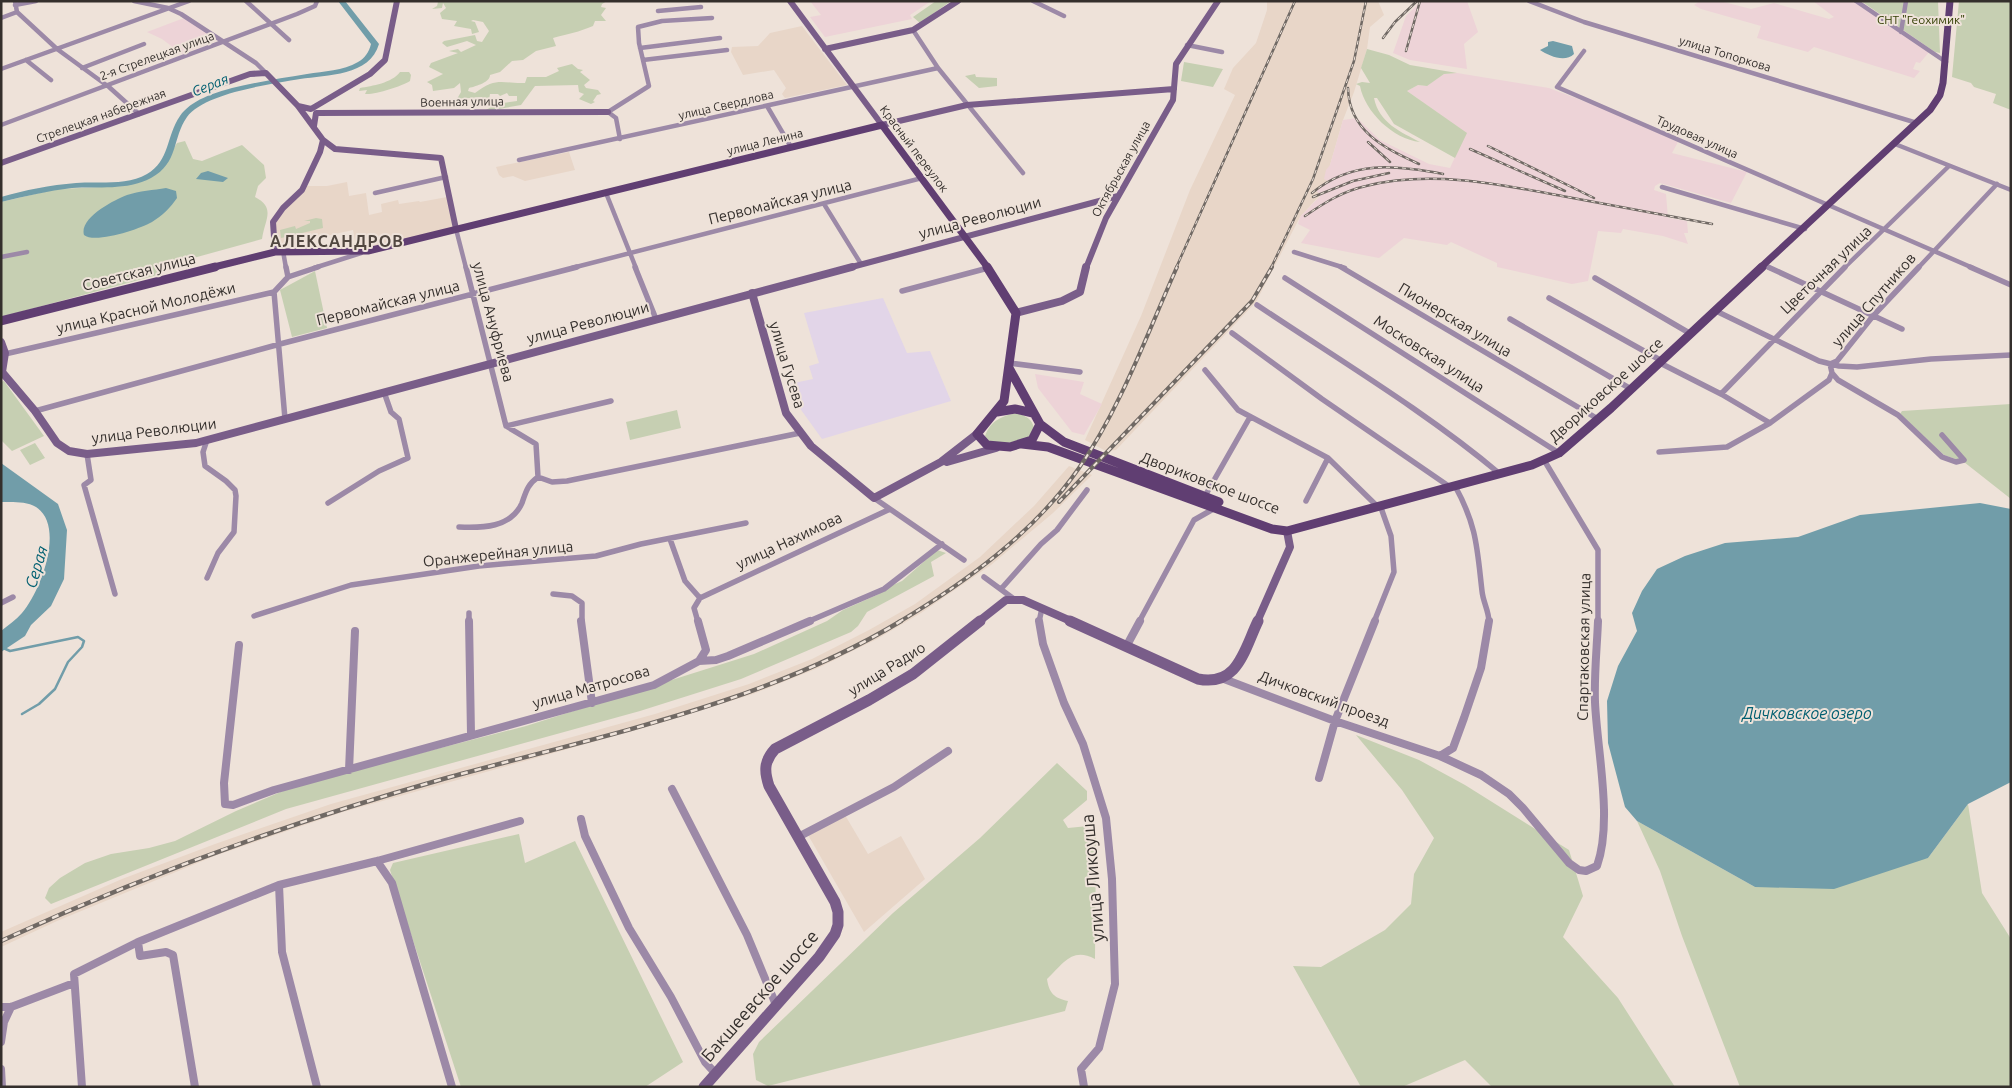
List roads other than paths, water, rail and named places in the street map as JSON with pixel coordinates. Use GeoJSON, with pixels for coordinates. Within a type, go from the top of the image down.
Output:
{"type":"FeatureCollection","features":[{"type":"Feature","properties":{"kind":"main road","name":"Двориковское шоссе"},"geometry":{"type":"LineString","coordinates":[[1009,365],[1033,414],[1040,424],[1064,442],[1083,451],[1205,496],[1275,524],[1287,531],[1500,474],[1544,460],[1559,453],[1661,362],[1930,110],[1940,95],[1946,62],[1950,1]]}},
{"type":"Feature","properties":{"kind":"main road","name":"улица Ленина"},"geometry":{"type":"LineString","coordinates":[[368,251],[882,125]]}},
{"type":"Feature","properties":{"kind":"main road","name":"Красный переулок"},"geometry":{"type":"LineString","coordinates":[[882,125],[966,236],[1016,313]]}},
{"type":"Feature","properties":{"kind":"main road","name":"Советская улица"},"geometry":{"type":"LineString","coordinates":[[1,321],[279,251],[368,251]]}},
{"type":"Feature","properties":{"kind":"main road"},"geometry":{"type":"LineString","coordinates":[[1016,313],[1007,389],[997,412],[977,434],[986,445],[996,448],[1022,444],[1032,440],[1040,424]]}},
{"type":"Feature","properties":{"kind":"main road"},"geometry":{"type":"LineString","coordinates":[[997,412],[1015,408],[1033,414]]}},
{"type":"Feature","properties":{"kind":"main road"},"geometry":{"type":"LineString","coordinates":[[1022,444],[1048,447],[1272,529],[1287,531]]}},
{"type":"Feature","properties":{"kind":"street"},"geometry":{"type":"LineString","coordinates":[[36,1],[15,3],[17,12],[57,49],[106,85],[139,114]]}},
{"type":"Feature","properties":{"kind":"street"},"geometry":{"type":"LineString","coordinates":[[134,1],[170,10],[202,26],[256,63],[298,106],[323,140],[320,152],[302,190],[283,208],[273,222],[279,251],[288,277]]}},
{"type":"Feature","properties":{"kind":"street"},"geometry":{"type":"LineString","coordinates":[[1,69],[170,10],[188,1]]}},
{"type":"Feature","properties":{"kind":"street"},"geometry":{"type":"LineString","coordinates":[[246,1],[289,40]]}},
{"type":"Feature","properties":{"kind":"street","name":"2-я Стрелецкая улица"},"geometry":{"type":"LineString","coordinates":[[1,125],[224,42],[315,6],[317,1]]}},
{"type":"Feature","properties":{"kind":"street"},"geometry":{"type":"LineString","coordinates":[[304,114],[309,116],[326,100],[370,74],[385,60],[388,53],[389,32],[396,14],[397,1]]}},
{"type":"Feature","properties":{"kind":"street"},"geometry":{"type":"LineString","coordinates":[[679,1],[681,9]]}},
{"type":"Feature","properties":{"kind":"street","name":"Красный переулок"},"geometry":{"type":"LineString","coordinates":[[790,1],[882,125]]}},
{"type":"Feature","properties":{"kind":"street"},"geometry":{"type":"LineString","coordinates":[[913,30],[953,1]]}},
{"type":"Feature","properties":{"kind":"street"},"geometry":{"type":"LineString","coordinates":[[825,49],[913,30],[958,1]]}},
{"type":"Feature","properties":{"kind":"street"},"geometry":{"type":"LineString","coordinates":[[1033,1],[1064,16]]}},
{"type":"Feature","properties":{"kind":"street","name":"Октябрьская улица"},"geometry":{"type":"LineString","coordinates":[[1016,313],[1062,301],[1080,292],[1086,268],[1106,218],[1173,100],[1176,64],[1218,1]]}},
{"type":"Feature","properties":{"kind":"street","name":"улица Топоркова"},"geometry":{"type":"LineString","coordinates":[[1529,1],[1575,20],[1917,123]]}},
{"type":"Feature","properties":{"kind":"street"},"geometry":{"type":"LineString","coordinates":[[1856,1],[1946,62]]}},
{"type":"Feature","properties":{"kind":"street"},"geometry":{"type":"LineString","coordinates":[[1901,32],[1906,1]]}},
{"type":"Feature","properties":{"kind":"street"},"geometry":{"type":"LineString","coordinates":[[658,11],[701,7]]}},
{"type":"Feature","properties":{"kind":"street"},"geometry":{"type":"LineString","coordinates":[[665,21],[667,14],[673,10]]}},
{"type":"Feature","properties":{"kind":"street"},"geometry":{"type":"LineString","coordinates":[[1,18],[17,12]]}},
{"type":"Feature","properties":{"kind":"street"},"geometry":{"type":"LineString","coordinates":[[620,139],[616,118],[608,112],[649,86],[640,48],[638,27],[665,21],[712,18]]}},
{"type":"Feature","properties":{"kind":"street"},"geometry":{"type":"LineString","coordinates":[[913,30],[938,68],[1023,173]]}},
{"type":"Feature","properties":{"kind":"street"},"geometry":{"type":"LineString","coordinates":[[640,48],[720,38]]}},
{"type":"Feature","properties":{"kind":"street"},"geometry":{"type":"LineString","coordinates":[[82,68],[144,44]]}},
{"type":"Feature","properties":{"kind":"street"},"geometry":{"type":"LineString","coordinates":[[1187,45],[1222,52]]}},
{"type":"Feature","properties":{"kind":"street"},"geometry":{"type":"LineString","coordinates":[[643,60],[727,50]]}},
{"type":"Feature","properties":{"kind":"street","name":"Трудовая улица"},"geometry":{"type":"LineString","coordinates":[[1584,51],[1557,87],[2011,285]]}},
{"type":"Feature","properties":{"kind":"street"},"geometry":{"type":"LineString","coordinates":[[26,60],[51,80]]}},
{"type":"Feature","properties":{"kind":"street","name":"улица Свердлова"},"geometry":{"type":"LineString","coordinates":[[519,160],[938,68]]}},
{"type":"Feature","properties":{"kind":"street","name":"Стрелецкая набережная"},"geometry":{"type":"LineString","coordinates":[[1,163],[250,74],[268,74]]}},
{"type":"Feature","properties":{"kind":"street","name":"улица Ленина"},"geometry":{"type":"LineString","coordinates":[[882,125],[967,104],[1174,89]]}},
{"type":"Feature","properties":{"kind":"street"},"geometry":{"type":"LineString","coordinates":[[298,106],[315,111]]}},
{"type":"Feature","properties":{"kind":"street"},"geometry":{"type":"LineString","coordinates":[[767,106],[791,147]]}},
{"type":"Feature","properties":{"kind":"street"},"geometry":{"type":"LineString","coordinates":[[314,126],[315,111]]}},
{"type":"Feature","properties":{"kind":"street","name":"Военная улица"},"geometry":{"type":"LineString","coordinates":[[315,111],[608,112]]}},
{"type":"Feature","properties":{"kind":"street","name":"улица Ануфриева"},"geometry":{"type":"LineString","coordinates":[[323,140],[335,149],[441,158],[472,295],[492,363],[506,426]]}},
{"type":"Feature","properties":{"kind":"street"},"geometry":{"type":"LineString","coordinates":[[1895,144],[2011,190]]}},
{"type":"Feature","properties":{"kind":"street","name":"Цветочная улица"},"geometry":{"type":"LineString","coordinates":[[1721,394],[1821,291],[1949,166]]}},
{"type":"Feature","properties":{"kind":"street"},"geometry":{"type":"LineString","coordinates":[[375,193],[446,177]]}},
{"type":"Feature","properties":{"kind":"street","name":"Первомайская улица"},"geometry":{"type":"LineString","coordinates":[[35,411],[280,344],[922,178]]}},
{"type":"Feature","properties":{"kind":"street","name":"улица Спутников"},"geometry":{"type":"LineString","coordinates":[[1832,373],[1830,364],[1837,361],[1874,316],[1997,184]]}},
{"type":"Feature","properties":{"kind":"street"},"geometry":{"type":"LineString","coordinates":[[1662,187],[1805,228]]}},
{"type":"Feature","properties":{"kind":"street"},"geometry":{"type":"LineString","coordinates":[[606,193],[656,319]]}},
{"type":"Feature","properties":{"kind":"street","name":"улица Революции"},"geometry":{"type":"LineString","coordinates":[[35,411],[63,449],[87,454],[207,440],[1118,196]]}},
{"type":"Feature","properties":{"kind":"street"},"geometry":{"type":"LineString","coordinates":[[824,204],[860,264]]}},
{"type":"Feature","properties":{"kind":"street"},"geometry":{"type":"LineString","coordinates":[[286,419],[274,292],[288,277],[368,251]]}},
{"type":"Feature","properties":{"kind":"street"},"geometry":{"type":"LineString","coordinates":[[1,257],[27,252]]}},
{"type":"Feature","properties":{"kind":"street","name":"Пионерская улица"},"geometry":{"type":"LineString","coordinates":[[1294,252],[1344,268],[1598,419]]}},
{"type":"Feature","properties":{"kind":"street"},"geometry":{"type":"LineString","coordinates":[[1765,266],[1902,329]]}},
{"type":"Feature","properties":{"kind":"street"},"geometry":{"type":"LineString","coordinates":[[902,291],[988,268]]}},
{"type":"Feature","properties":{"kind":"street","name":"Московская улица"},"geometry":{"type":"LineString","coordinates":[[1285,278],[1559,453]]}},
{"type":"Feature","properties":{"kind":"street"},"geometry":{"type":"LineString","coordinates":[[1595,278],[1691,334]]}},
{"type":"Feature","properties":{"kind":"street","name":"улица Красной Молодёжи"},"geometry":{"type":"LineString","coordinates":[[5,354],[274,292]]}},
{"type":"Feature","properties":{"kind":"street","name":"улица Гусева"},"geometry":{"type":"LineString","coordinates":[[752,293],[781,402],[800,433],[811,446],[874,498]]}},
{"type":"Feature","properties":{"kind":"street"},"geometry":{"type":"LineString","coordinates":[[1549,298],[1770,423]]}},
{"type":"Feature","properties":{"kind":"street"},"geometry":{"type":"LineString","coordinates":[[1257,305],[1408,406],[1474,452],[1500,474]]}},
{"type":"Feature","properties":{"kind":"street"},"geometry":{"type":"LineString","coordinates":[[1716,311],[1819,361],[1830,364],[1857,366],[1931,359],[2011,355]]}},
{"type":"Feature","properties":{"kind":"street"},"geometry":{"type":"LineString","coordinates":[[1510,319],[1631,389]]}},
{"type":"Feature","properties":{"kind":"street"},"geometry":{"type":"LineString","coordinates":[[1232,333],[1322,399],[1452,487],[1468,508],[1478,535],[1482,591],[1489,619],[1484,651],[1464,722],[1453,748],[1440,756]]}},
{"type":"Feature","properties":{"kind":"street"},"geometry":{"type":"LineString","coordinates":[[1,342],[4,345],[5,354],[2,372],[35,411]]}},
{"type":"Feature","properties":{"kind":"street"},"geometry":{"type":"LineString","coordinates":[[1009,365],[1080,372]]}},
{"type":"Feature","properties":{"kind":"street"},"geometry":{"type":"LineString","coordinates":[[1205,370],[1232,403],[1250,417],[1311,447],[1328,458],[1379,506],[1391,536],[1394,572],[1334,721],[1319,778]]}},
{"type":"Feature","properties":{"kind":"street"},"geometry":{"type":"LineString","coordinates":[[1659,452],[1727,447],[1770,423],[1829,380],[1832,373],[1838,380],[1898,415],[1916,430],[1942,457],[1956,462],[1964,460],[1942,435]]}},
{"type":"Feature","properties":{"kind":"street"},"geometry":{"type":"LineString","coordinates":[[328,503],[379,472],[408,458],[399,419],[390,412],[384,392]]}},
{"type":"Feature","properties":{"kind":"street"},"geometry":{"type":"LineString","coordinates":[[506,426],[611,402]]}},
{"type":"Feature","properties":{"kind":"street"},"geometry":{"type":"LineString","coordinates":[[1205,496],[1250,417]]}},
{"type":"Feature","properties":{"kind":"street"},"geometry":{"type":"LineString","coordinates":[[506,426],[536,444],[538,477],[543,481],[555,483],[800,433]]}},
{"type":"Feature","properties":{"kind":"street"},"geometry":{"type":"LineString","coordinates":[[964,560],[888,510],[874,498],[931,468],[968,443],[977,434]]}},
{"type":"Feature","properties":{"kind":"street"},"geometry":{"type":"LineString","coordinates":[[207,440],[203,452],[205,466],[235,490],[236,505],[234,532],[218,553],[207,578]]}},
{"type":"Feature","properties":{"kind":"street"},"geometry":{"type":"LineString","coordinates":[[931,468],[963,456],[996,448]]}},
{"type":"Feature","properties":{"kind":"street"},"geometry":{"type":"LineString","coordinates":[[87,454],[91,480],[84,485],[115,594]]}},
{"type":"Feature","properties":{"kind":"street"},"geometry":{"type":"LineString","coordinates":[[1306,501],[1328,458]]}},
{"type":"Feature","properties":{"kind":"street","name":"Спартаковская улица"},"geometry":{"type":"LineString","coordinates":[[1544,460],[1598,550],[1599,584],[1595,700],[1604,821],[1602,855],[1597,866],[1586,872]]}},
{"type":"Feature","properties":{"kind":"street"},"geometry":{"type":"LineString","coordinates":[[459,527],[483,528],[507,520],[518,510],[527,484],[538,477]]}},
{"type":"Feature","properties":{"kind":"street"},"geometry":{"type":"LineString","coordinates":[[1001,589],[1041,544],[1057,530],[1087,490]]}},
{"type":"Feature","properties":{"kind":"street"},"geometry":{"type":"LineString","coordinates":[[1126,647],[1194,520],[1215,508]]}},
{"type":"Feature","properties":{"kind":"street","name":"улица Нахимова"},"geometry":{"type":"LineString","coordinates":[[700,598],[888,510]]}},
{"type":"Feature","properties":{"kind":"street","name":"Оранжерейная улица"},"geometry":{"type":"LineString","coordinates":[[254,616],[351,585],[470,567],[558,558],[580,558],[746,523]]}},
{"type":"Feature","properties":{"kind":"street"},"geometry":{"type":"LineString","coordinates":[[1224,679],[1232,673],[1237,665],[1280,574],[1290,547],[1287,531]]}},
{"type":"Feature","properties":{"kind":"street"},"geometry":{"type":"LineString","coordinates":[[670,538],[685,581],[700,598],[694,608],[706,650],[700,661]]}},
{"type":"Feature","properties":{"kind":"street","name":"улица Матросова"},"geometry":{"type":"LineString","coordinates":[[239,645],[224,783],[225,804],[233,805],[274,790],[654,685],[700,661],[716,660],[728,656],[884,589],[942,544]]}},
{"type":"Feature","properties":{"kind":"street"},"geometry":{"type":"LineString","coordinates":[[984,577],[1018,600]]}},
{"type":"Feature","properties":{"kind":"street"},"geometry":{"type":"LineString","coordinates":[[553,594],[577,597],[582,603],[581,617],[592,703]]}},
{"type":"Feature","properties":{"kind":"street"},"geometry":{"type":"LineString","coordinates":[[1,603],[13,597]]}},
{"type":"Feature","properties":{"kind":"street","name":"улица Радио"},"geometry":{"type":"LineString","coordinates":[[798,837],[769,786],[764,771],[764,763],[775,749],[869,700],[913,674],[994,607],[1006,600],[1018,600]]}},
{"type":"Feature","properties":{"kind":"street","name":"Дичковский проезд"},"geometry":{"type":"LineString","coordinates":[[1018,600],[1042,608],[1198,679],[1207,681],[1224,679],[1334,721],[1440,756],[1481,775],[1509,794],[1569,863],[1579,870],[1586,872]]}},
{"type":"Feature","properties":{"kind":"street","name":"улица Ликоуша"},"geometry":{"type":"LineString","coordinates":[[1042,608],[1039,617],[1039,630],[1064,703],[1083,744],[1106,818],[1110,862],[1115,984],[1099,1048],[1081,1069],[1084,1087]]}},
{"type":"Feature","properties":{"kind":"street"},"geometry":{"type":"LineString","coordinates":[[468,613],[472,734]]}},
{"type":"Feature","properties":{"kind":"street"},"geometry":{"type":"LineString","coordinates":[[349,770],[355,631]]}},
{"type":"Feature","properties":{"kind":"street"},"geometry":{"type":"LineString","coordinates":[[798,837],[896,786],[927,768],[948,751]]}},
{"type":"Feature","properties":{"kind":"street"},"geometry":{"type":"LineString","coordinates":[[672,789],[747,935],[776,1005]]}},
{"type":"Feature","properties":{"kind":"street"},"geometry":{"type":"LineString","coordinates":[[581,819],[585,836],[629,928],[671,997],[705,1062],[716,1074]]}},
{"type":"Feature","properties":{"kind":"street"},"geometry":{"type":"LineString","coordinates":[[1,1007],[11,1007],[74,978],[138,942],[279,885],[377,861],[520,821]]}},
{"type":"Feature","properties":{"kind":"street","name":"Бакшеевское шоссе"},"geometry":{"type":"LineString","coordinates":[[704,1087],[819,957],[833,938],[838,925],[835,902],[798,837]]}},
{"type":"Feature","properties":{"kind":"street"},"geometry":{"type":"LineString","coordinates":[[377,861],[392,883],[452,1087]]}},
{"type":"Feature","properties":{"kind":"street"},"geometry":{"type":"LineString","coordinates":[[279,885],[282,952],[317,1087]]}},
{"type":"Feature","properties":{"kind":"street"},"geometry":{"type":"LineString","coordinates":[[138,942],[140,956],[166,952],[173,955],[195,1087]]}},
{"type":"Feature","properties":{"kind":"street"},"geometry":{"type":"LineString","coordinates":[[74,978],[82,1087]]}},
{"type":"Feature","properties":{"kind":"street"},"geometry":{"type":"LineString","coordinates":[[1,1042],[4,1022],[11,1007]]}},
{"type":"Feature","properties":{"kind":"street"},"geometry":{"type":"LineString","coordinates":[[1,1069],[2,1087]]}},
{"type":"Feature","properties":{"kind":"water"},"geometry":{"type":"Polygon","coordinates":[[[1553,41],[1572,46],[1574,54],[1570,57],[1562,58],[1552,56],[1540,50],[1548,46],[1548,42],[1553,41]]]}},
{"type":"Feature","properties":{"kind":"water"},"geometry":{"type":"Polygon","coordinates":[[[208,171],[228,178],[223,182],[196,179],[201,173],[208,171]]]}},
{"type":"Feature","properties":{"kind":"water"},"geometry":{"type":"Polygon","coordinates":[[[166,188],[176,191],[177,198],[166,211],[152,222],[128,232],[107,237],[98,238],[84,235],[87,222],[106,205],[121,197],[166,188]]]}},
{"type":"Feature","properties":{"kind":"water"},"geometry":{"type":"Polygon","coordinates":[[[1,463],[58,504],[67,530],[64,579],[51,606],[31,625],[25,636],[1,652],[1,631],[20,616],[36,591],[47,560],[50,544],[49,529],[45,516],[36,507],[23,503],[1,502],[1,463]]]}},
{"type":"Feature","properties":{"kind":"water","name":"Дичковское озеро"},"geometry":{"type":"Polygon","coordinates":[[[1980,503],[2011,509],[2011,782],[1968,804],[1928,858],[1834,889],[1755,887],[1637,821],[1625,807],[1608,743],[1607,701],[1618,666],[1637,631],[1632,613],[1642,591],[1657,569],[1685,556],[1725,543],[1798,537],[1860,515],[1980,503]]]}},
{"type":"Feature","properties":{"kind":"waterway","name":"Серая"},"geometry":{"type":"LineString","coordinates":[[1,200],[53,188],[116,184],[140,180],[162,166],[171,150],[183,117],[193,107],[211,98],[258,84],[345,70],[360,64],[368,58],[375,44],[341,1]]}},
{"type":"Feature","properties":{"kind":"waterway"},"geometry":{"type":"LineString","coordinates":[[1,647],[10,651],[78,637],[84,641],[82,647],[68,662],[55,689],[39,704],[22,714]]}},
{"type":"Feature","properties":{"kind":"railway"},"geometry":{"type":"LineString","coordinates":[[1176,268],[1295,1]]}},
{"type":"Feature","properties":{"kind":"railway"},"geometry":{"type":"LineString","coordinates":[[1271,268],[1313,179],[1354,61],[1366,1]]}},
{"type":"Feature","properties":{"kind":"railway"},"geometry":{"type":"LineString","coordinates":[[1383,38],[1395,22],[1417,1]]}},
{"type":"Feature","properties":{"kind":"railway"},"geometry":{"type":"LineString","coordinates":[[1406,51],[1420,1]]}},
{"type":"Feature","properties":{"kind":"railway"},"geometry":{"type":"LineString","coordinates":[[1348,88],[1350,103],[1362,127],[1381,144],[1419,164]]}},
{"type":"Feature","properties":{"kind":"railway"},"geometry":{"type":"LineString","coordinates":[[1368,142],[1390,162]]}},
{"type":"Feature","properties":{"kind":"railway"},"geometry":{"type":"LineString","coordinates":[[1488,146],[1594,198]]}},
{"type":"Feature","properties":{"kind":"railway"},"geometry":{"type":"LineString","coordinates":[[1470,149],[1565,191]]}},
{"type":"Feature","properties":{"kind":"railway"},"geometry":{"type":"LineString","coordinates":[[1312,193],[1327,182],[1358,170],[1391,167],[1443,174]]}},
{"type":"Feature","properties":{"kind":"railway"},"geometry":{"type":"LineString","coordinates":[[1313,197],[1353,181],[1389,173]]}},
{"type":"Feature","properties":{"kind":"railway"},"geometry":{"type":"LineString","coordinates":[[1305,216],[1334,198],[1358,188],[1390,181],[1440,179],[1464,180],[1514,187],[1712,224]]}},
{"type":"Feature","properties":{"kind":"railway"},"geometry":{"type":"LineString","coordinates":[[899,622],[974,573],[1020,535],[1061,492],[1094,445],[1121,395],[1177,267]]}},
{"type":"Feature","properties":{"kind":"railway"},"geometry":{"type":"LineString","coordinates":[[1059,502],[1252,301],[1272,267]]}},
{"type":"Feature","properties":{"kind":"railway"},"geometry":{"type":"LineString","coordinates":[[1,941],[164,872],[330,813],[443,779],[619,732],[736,697],[793,675],[848,650],[901,621]]}},
{"type":"Feature","properties":{"kind":"district","name":"АЛЕКСАНДРОВ"},"geometry":{"type":"Point","coordinates":[337,241]}},
{"type":"Feature","properties":{"kind":"park label","name":"СНТ \"Геохимик\""},"geometry":{"type":"Point","coordinates":[1921,20]}}]}
